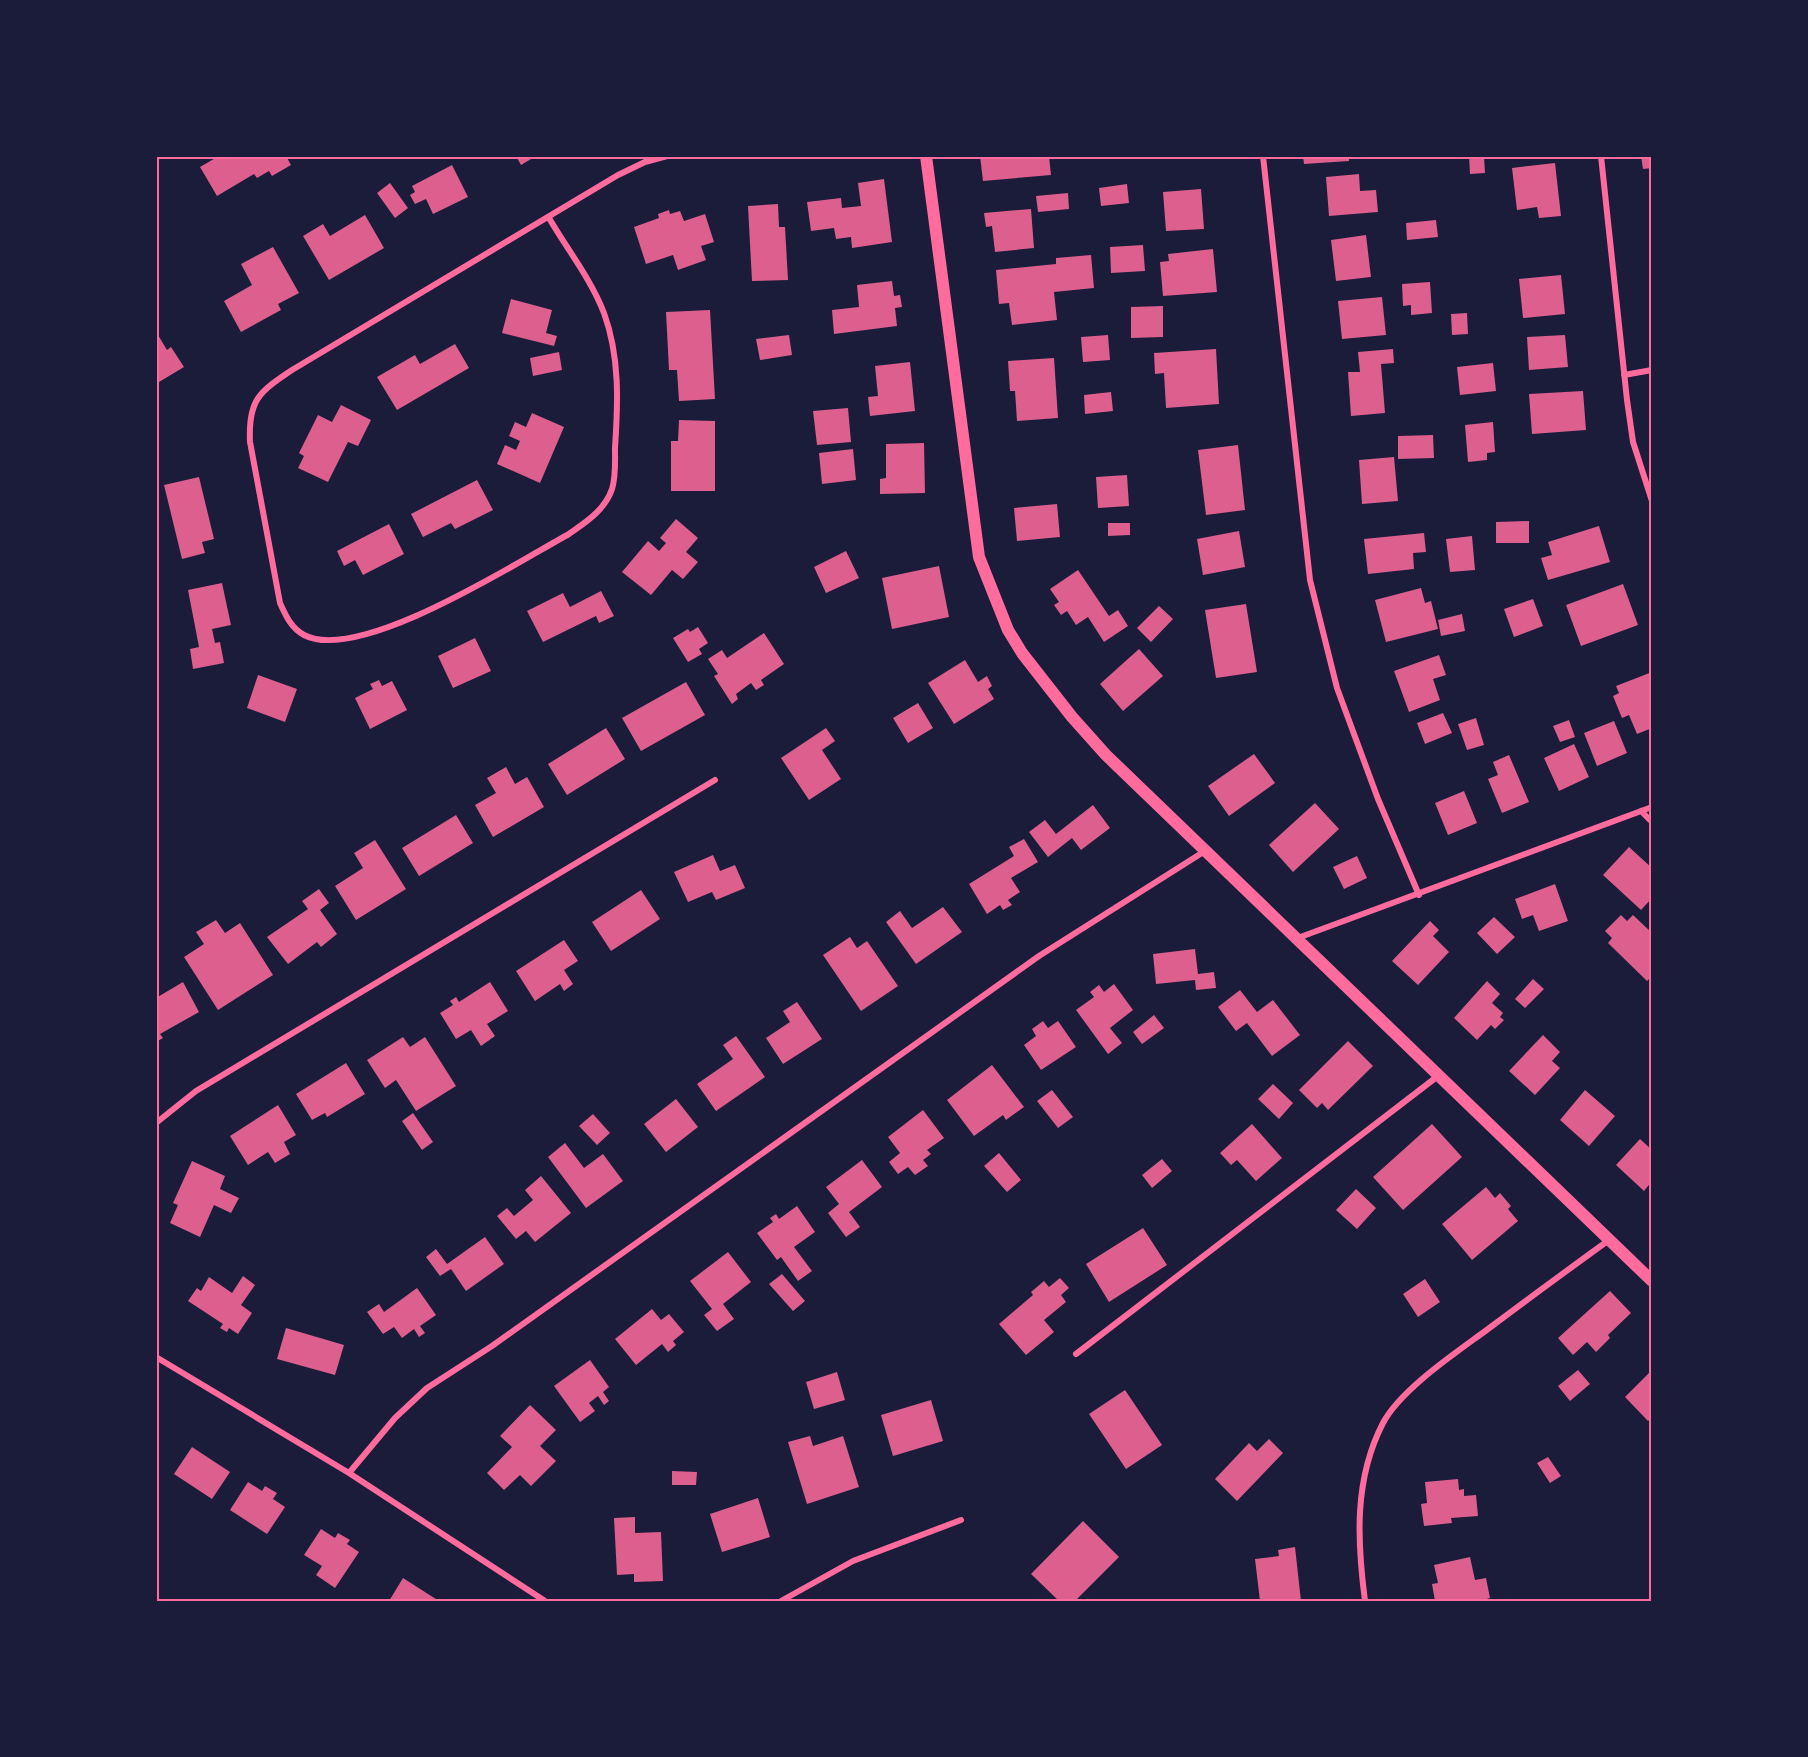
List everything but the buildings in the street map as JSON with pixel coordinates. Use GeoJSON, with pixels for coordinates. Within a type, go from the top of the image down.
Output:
{"type":"FeatureCollection","features":[{"type":"Feature","properties":{"kind":"main road"},"geometry":{"type":"LineString","coordinates":[[926,156],[974,526],[987,582],[1008,630],[1022,653],[1072,717],[1106,755],[1294,939],[1652,1281]]}},
{"type":"Feature","properties":{"kind":"street"},"geometry":{"type":"LineString","coordinates":[[549,218],[590,285],[604,314],[613,349],[618,386],[615,448],[612,488],[604,503],[591,519],[569,534],[401,625],[350,639],[327,641],[306,636],[291,626],[280,603],[250,442],[249,420],[253,402],[265,388],[292,370],[618,175],[667,156]]}},
{"type":"Feature","properties":{"kind":"street"},"geometry":{"type":"LineString","coordinates":[[1263,156],[1311,580],[1337,688],[1378,799],[1419,895]]}},
{"type":"Feature","properties":{"kind":"street"},"geometry":{"type":"LineString","coordinates":[[1601,156],[1633,442],[1652,501]]}},
{"type":"Feature","properties":{"kind":"street"},"geometry":{"type":"LineString","coordinates":[[1624,375],[1652,370]]}},
{"type":"Feature","properties":{"kind":"street"},"geometry":{"type":"LineString","coordinates":[[156,1123],[196,1091],[715,780]]}},
{"type":"Feature","properties":{"kind":"street"},"geometry":{"type":"LineString","coordinates":[[1294,939],[1419,895],[1652,807]]}},
{"type":"Feature","properties":{"kind":"street"},"geometry":{"type":"LineString","coordinates":[[1641,811],[1652,822]]}},
{"type":"Feature","properties":{"kind":"street"},"geometry":{"type":"LineString","coordinates":[[349,1473],[395,1418],[427,1388],[492,1346],[1039,956],[1205,851]]}},
{"type":"Feature","properties":{"kind":"street"},"geometry":{"type":"LineString","coordinates":[[1076,1354],[1438,1076]]}},
{"type":"Feature","properties":{"kind":"street"},"geometry":{"type":"LineString","coordinates":[[1365,1601],[1358,1549],[1359,1511],[1371,1452],[1384,1421],[1440,1364],[1609,1240]]}},
{"type":"Feature","properties":{"kind":"street"},"geometry":{"type":"LineString","coordinates":[[156,1357],[349,1473],[545,1601]]}},
{"type":"Feature","properties":{"kind":"street"},"geometry":{"type":"LineString","coordinates":[[781,1601],[853,1561],[961,1520]]}}]}
